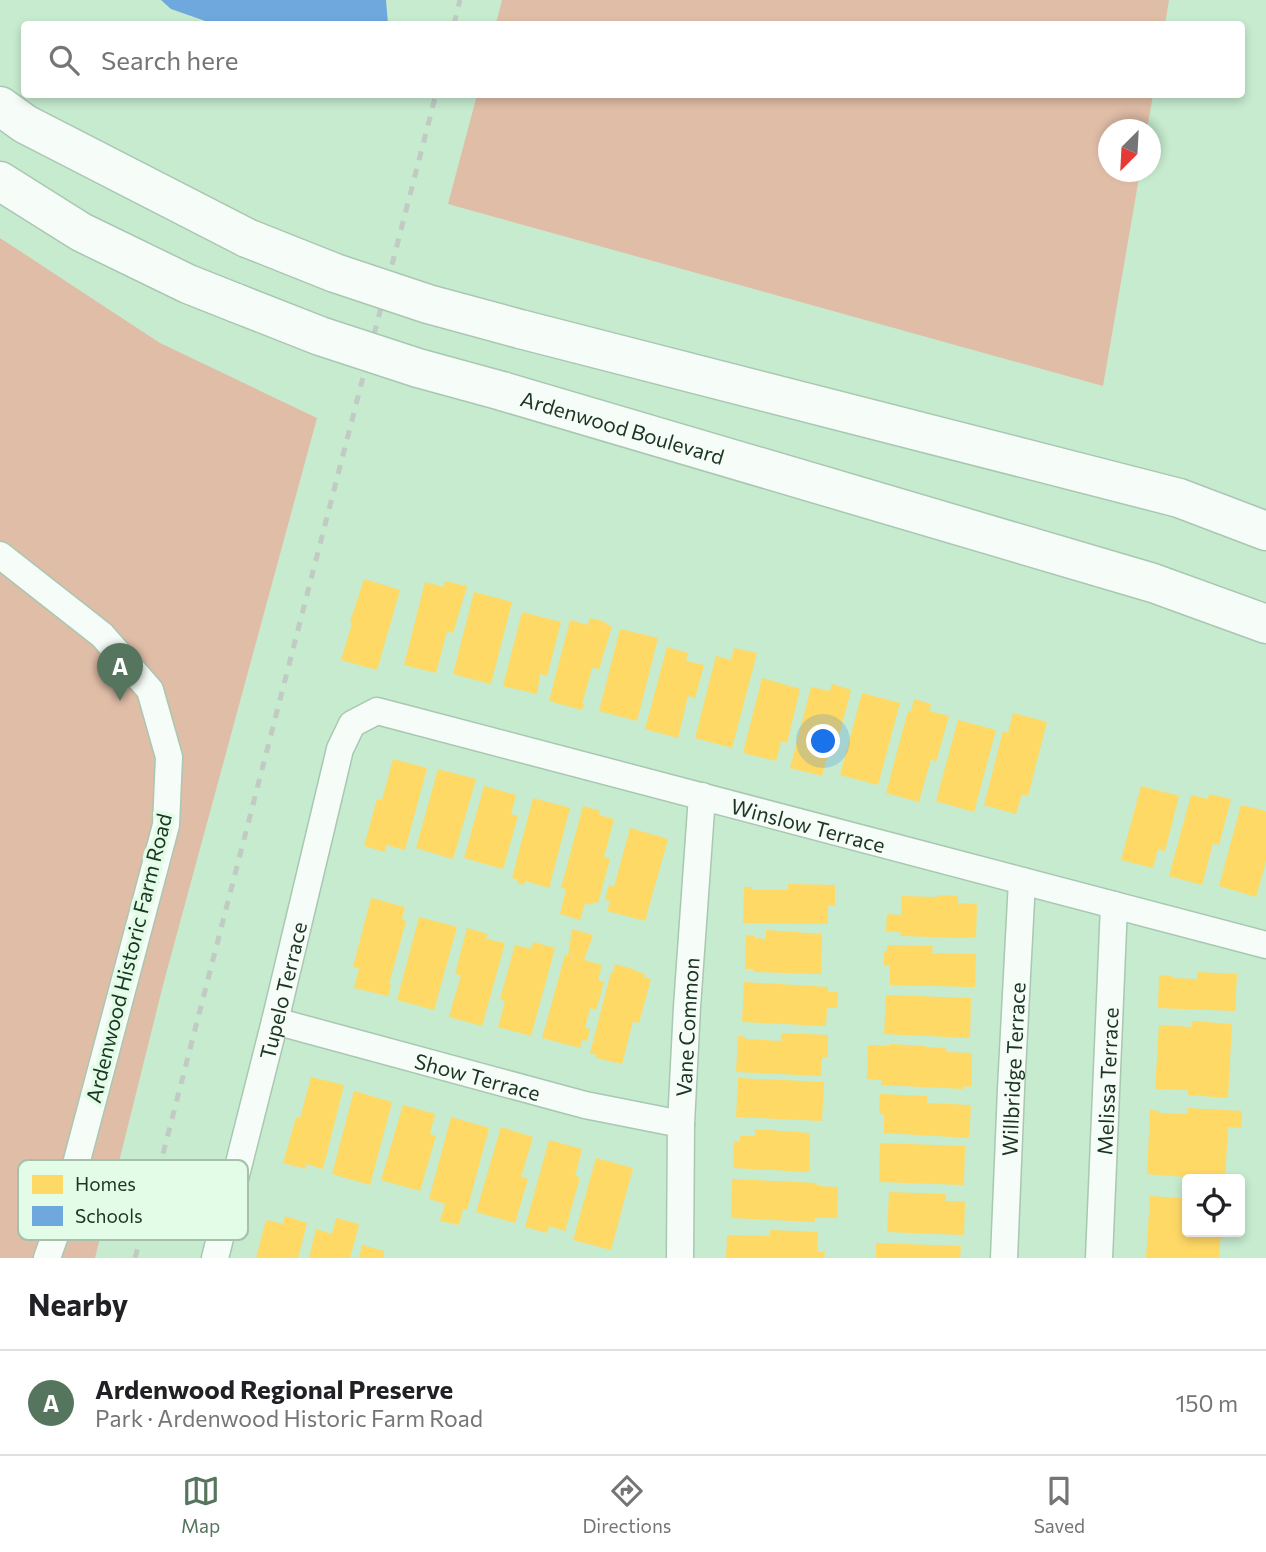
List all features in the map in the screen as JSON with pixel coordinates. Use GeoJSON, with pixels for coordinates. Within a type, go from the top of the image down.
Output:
{"type":"FeatureCollection","features":[{"type":"Feature","properties":{"kind":"main road"},"geometry":{"type":"LineString","coordinates":[[0,106],[25,124],[247,239],[335,273],[428,304],[520,329],[1179,498],[1266,531]]}},
{"type":"Feature","properties":{"kind":"main road","name":"Ardenwood Boulevard"},"geometry":{"type":"LineString","coordinates":[[0,181],[81,232],[188,284],[332,340],[418,368],[1140,579],[1266,624]]}},
{"type":"Feature","properties":{"kind":"street","name":"Ardenwood Historic Farm Road"},"geometry":{"type":"LineString","coordinates":[[0,555],[102,635],[150,690],[169,757],[166,825],[76,1160]]}},
{"type":"Feature","properties":{"kind":"street","name":"Winslow Terrace"},"geometry":{"type":"LineString","coordinates":[[352,724],[377,711],[1266,945]]}},
{"type":"Feature","properties":{"kind":"street","name":"Tupelo Terrace"},"geometry":{"type":"LineString","coordinates":[[240,1160],[340,749],[352,724]]}},
{"type":"Feature","properties":{"kind":"street","name":"Vane Common"},"geometry":{"type":"LineString","coordinates":[[680,1258],[681,1124],[702,796]]}},
{"type":"Feature","properties":{"kind":"street","name":"Willbridge Terrace"},"geometry":{"type":"LineString","coordinates":[[1004,1258],[1023,881]]}},
{"type":"Feature","properties":{"kind":"street","name":"Melissa Terrace"},"geometry":{"type":"LineString","coordinates":[[1099,1258],[1114,905]]}},
{"type":"Feature","properties":{"kind":"street","name":"Show Terrace"},"geometry":{"type":"LineString","coordinates":[[275,1021],[585,1105],[681,1124]]}},
{"type":"Feature","properties":{"kind":"street","name":"Ardenwood Historic Farm Road"},"geometry":{"type":"LineString","coordinates":[[47,1258],[53,1240]]}},
{"type":"Feature","properties":{"kind":"street","name":"Tupelo Terrace"},"geometry":{"type":"LineString","coordinates":[[215,1258],[220,1240]]}},
{"type":"Feature","properties":{"kind":"shaded area"},"geometry":{"type":"Polygon","coordinates":[[[502,0],[1169,0],[1166,21],[497,21],[502,0]]]}},
{"type":"Feature","properties":{"kind":"shaded area"},"geometry":{"type":"Polygon","coordinates":[[[476,98],[1152,98],[1149,119],[1098,119],[1098,182],[1138,182],[1103,386],[448,204],[476,98]]]}},
{"type":"Feature","properties":{"kind":"shaded area"},"geometry":{"type":"Polygon","coordinates":[[[0,238],[160,343],[317,418],[163,985],[119,1160],[18,1160],[18,1240],[99,1240],[95,1258],[0,1258],[0,238]]]}},
{"type":"Feature","properties":{"kind":"building: Homes"},"geometry":{"type":"Polygon","coordinates":[[[364,579],[400,590],[377,670],[341,660],[364,579]]]}},
{"type":"Feature","properties":{"kind":"building: Homes"},"geometry":{"type":"Polygon","coordinates":[[[445,581],[467,586],[453,633],[447,631],[436,673],[404,665],[425,582],[444,587],[445,581]]]}},
{"type":"Feature","properties":{"kind":"building: Homes"},"geometry":{"type":"Polygon","coordinates":[[[474,592],[512,602],[491,684],[453,674],[474,592]]]}},
{"type":"Feature","properties":{"kind":"building: Homes"},"geometry":{"type":"Polygon","coordinates":[[[522,612],[561,622],[547,676],[540,674],[537,694],[503,686],[522,612]]]}},
{"type":"Feature","properties":{"kind":"building: Homes"},"geometry":{"type":"Polygon","coordinates":[[[590,618],[612,626],[599,669],[592,668],[582,710],[549,701],[570,620],[588,625],[590,618]]]}},
{"type":"Feature","properties":{"kind":"building: Homes"},"geometry":{"type":"Polygon","coordinates":[[[620,629],[658,638],[637,721],[599,711],[620,629]]]}},
{"type":"Feature","properties":{"kind":"building: Homes"},"geometry":{"type":"Polygon","coordinates":[[[667,647],[688,653],[686,661],[704,665],[695,698],[688,696],[678,738],[645,729],[667,647]]]}},
{"type":"Feature","properties":{"kind":"building: Homes"},"geometry":{"type":"Polygon","coordinates":[[[734,648],[757,653],[732,748],[695,738],[716,656],[731,660],[734,648]]]}},
{"type":"Feature","properties":{"kind":"building: Homes"},"geometry":{"type":"Polygon","coordinates":[[[762,678],[800,689],[787,743],[781,741],[776,761],[743,753],[762,678]]]}},
{"type":"Feature","properties":{"kind":"building: Homes"},"geometry":{"type":"Polygon","coordinates":[[[832,684],[851,690],[839,736],[834,735],[822,776],[790,768],[811,687],[830,691],[832,684]]]}},
{"type":"Feature","properties":{"kind":"building: Homes"},"geometry":{"type":"Polygon","coordinates":[[[862,693],[900,703],[878,785],[840,775],[862,693]]]}},
{"type":"Feature","properties":{"kind":"building: Homes"},"geometry":{"type":"Polygon","coordinates":[[[914,699],[931,704],[929,711],[949,716],[936,762],[931,759],[919,802],[886,793],[908,711],[911,712],[914,699]]]}},
{"type":"Feature","properties":{"kind":"building: Homes"},"geometry":{"type":"Polygon","coordinates":[[[1013,713],[1047,722],[1028,796],[1022,794],[1016,814],[984,805],[1003,731],[1008,733],[1013,713]]]}},
{"type":"Feature","properties":{"kind":"building: Homes"},"geometry":{"type":"Polygon","coordinates":[[[958,720],[996,730],[974,812],[936,801],[958,720]]]}},
{"type":"Feature","properties":{"kind":"building: Homes"},"geometry":{"type":"Polygon","coordinates":[[[393,759],[427,768],[405,850],[386,845],[385,852],[364,846],[377,799],[382,800],[393,759]]]}},
{"type":"Feature","properties":{"kind":"building: Homes"},"geometry":{"type":"Polygon","coordinates":[[[438,769],[476,779],[453,859],[416,848],[438,769]]]}},
{"type":"Feature","properties":{"kind":"building: Homes"},"geometry":{"type":"Polygon","coordinates":[[[484,786],[516,795],[511,814],[518,816],[503,869],[464,858],[484,786]]]}},
{"type":"Feature","properties":{"kind":"building: Homes"},"geometry":{"type":"Polygon","coordinates":[[[1141,786],[1179,796],[1165,851],[1158,849],[1153,868],[1121,860],[1141,786]]]}},
{"type":"Feature","properties":{"kind":"building: Homes"},"geometry":{"type":"Polygon","coordinates":[[[1209,794],[1231,799],[1219,845],[1213,843],[1202,885],[1169,876],[1191,795],[1208,799],[1209,794]]]}},
{"type":"Feature","properties":{"kind":"building: Homes"},"geometry":{"type":"Polygon","coordinates":[[[533,798],[570,808],[549,888],[525,881],[524,885],[512,878],[533,798]]]}},
{"type":"Feature","properties":{"kind":"building: Homes"},"geometry":{"type":"Polygon","coordinates":[[[1241,805],[1266,811],[1266,861],[1256,897],[1219,886],[1241,805]]]}},
{"type":"Feature","properties":{"kind":"building: Homes"},"geometry":{"type":"Polygon","coordinates":[[[583,806],[600,811],[599,815],[614,819],[604,857],[610,859],[598,903],[585,903],[580,920],[560,914],[566,889],[561,888],[583,806]]]}},
{"type":"Feature","properties":{"kind":"building: Homes"},"geometry":{"type":"Polygon","coordinates":[[[630,828],[668,839],[645,921],[607,911],[610,901],[605,899],[609,885],[614,887],[630,828]]]}},
{"type":"Feature","properties":{"kind":"building: Homes"},"geometry":{"type":"Polygon","coordinates":[[[788,884],[835,885],[835,905],[828,905],[828,924],[743,923],[744,887],[752,887],[752,890],[788,890],[788,884]]]}},
{"type":"Feature","properties":{"kind":"building: Homes"},"geometry":{"type":"Polygon","coordinates":[[[902,896],[958,896],[958,903],[977,904],[976,937],[900,936],[901,932],[886,931],[887,914],[901,915],[902,896]]]}},
{"type":"Feature","properties":{"kind":"building: Homes"},"geometry":{"type":"Polygon","coordinates":[[[371,898],[405,907],[402,919],[406,921],[388,996],[354,988],[359,968],[353,967],[371,898]]]}},
{"type":"Feature","properties":{"kind":"building: Homes"},"geometry":{"type":"Polygon","coordinates":[[[419,917],[457,927],[434,1010],[397,1000],[419,917]]]}},
{"type":"Feature","properties":{"kind":"building: Homes"},"geometry":{"type":"Polygon","coordinates":[[[467,928],[488,934],[486,939],[505,943],[482,1026],[449,1017],[461,975],[455,974],[467,928]]]}},
{"type":"Feature","properties":{"kind":"building: Homes"},"geometry":{"type":"Polygon","coordinates":[[[572,929],[593,935],[584,960],[602,965],[598,980],[604,982],[596,1010],[590,1008],[585,1028],[590,1029],[587,1041],[582,1040],[580,1048],[542,1038],[565,955],[577,958],[568,955],[572,929]]]}},
{"type":"Feature","properties":{"kind":"building: Homes"},"geometry":{"type":"Polygon","coordinates":[[[766,930],[822,934],[821,974],[754,972],[754,969],[745,969],[746,935],[766,939],[766,930]]]}},
{"type":"Feature","properties":{"kind":"building: Homes"},"geometry":{"type":"Polygon","coordinates":[[[533,942],[555,948],[531,1036],[498,1027],[505,1001],[500,999],[515,945],[531,949],[533,942]]]}},
{"type":"Feature","properties":{"kind":"building: Homes"},"geometry":{"type":"Polygon","coordinates":[[[887,945],[933,946],[932,953],[976,954],[975,987],[890,985],[890,965],[884,965],[887,945]]]}},
{"type":"Feature","properties":{"kind":"building: Homes"},"geometry":{"type":"Polygon","coordinates":[[[615,964],[636,970],[651,979],[639,1023],[633,1021],[622,1064],[596,1058],[597,1055],[590,1053],[615,964]]]}},
{"type":"Feature","properties":{"kind":"building: Homes"},"geometry":{"type":"Polygon","coordinates":[[[1197,972],[1237,974],[1235,1011],[1158,1008],[1159,975],[1197,979],[1197,972]]]}},
{"type":"Feature","properties":{"kind":"building: Homes"},"geometry":{"type":"Polygon","coordinates":[[[744,982],[828,987],[828,992],[838,992],[837,1008],[827,1008],[826,1026],[742,1022],[744,982]]]}},
{"type":"Feature","properties":{"kind":"building: Homes"},"geometry":{"type":"Polygon","coordinates":[[[886,995],[971,998],[970,1038],[884,1034],[886,995]]]}},
{"type":"Feature","properties":{"kind":"building: Homes"},"geometry":{"type":"Polygon","coordinates":[[[1192,1021],[1232,1024],[1228,1098],[1188,1095],[1188,1090],[1155,1089],[1159,1025],[1192,1027],[1192,1021]]]}},
{"type":"Feature","properties":{"kind":"building: Homes"},"geometry":{"type":"Polygon","coordinates":[[[781,1033],[828,1035],[828,1057],[822,1057],[821,1076],[736,1072],[738,1036],[781,1041],[781,1033]]]}},
{"type":"Feature","properties":{"kind":"building: Homes"},"geometry":{"type":"Polygon","coordinates":[[[868,1045],[946,1048],[946,1052],[972,1053],[971,1087],[963,1086],[963,1089],[881,1085],[881,1080],[867,1079],[868,1045]]]}},
{"type":"Feature","properties":{"kind":"building: Homes"},"geometry":{"type":"Polygon","coordinates":[[[311,1077],[344,1085],[323,1169],[306,1164],[305,1169],[283,1163],[296,1117],[300,1118],[311,1077]]]}},
{"type":"Feature","properties":{"kind":"building: Homes"},"geometry":{"type":"Polygon","coordinates":[[[738,1078],[824,1082],[822,1121],[736,1117],[738,1078]]]}},
{"type":"Feature","properties":{"kind":"building: Homes"},"geometry":{"type":"Polygon","coordinates":[[[354,1091],[392,1102],[370,1185],[332,1174],[354,1091]]]}},
{"type":"Feature","properties":{"kind":"building: Homes"},"geometry":{"type":"Polygon","coordinates":[[[880,1094],[927,1096],[927,1103],[971,1105],[969,1138],[884,1133],[884,1114],[879,1114],[880,1094]]]}},
{"type":"Feature","properties":{"kind":"building: Homes"},"geometry":{"type":"Polygon","coordinates":[[[403,1105],[435,1114],[430,1134],[436,1136],[420,1191],[381,1180],[403,1105]]]}},
{"type":"Feature","properties":{"kind":"building: Homes"},"geometry":{"type":"Polygon","coordinates":[[[1188,1108],[1242,1111],[1241,1128],[1228,1127],[1225,1174],[1182,1174],[1182,1177],[1147,1174],[1150,1110],[1187,1114],[1188,1108]]]}},
{"type":"Feature","properties":{"kind":"building: Homes"},"geometry":{"type":"Polygon","coordinates":[[[451,1117],[489,1128],[467,1210],[463,1209],[459,1225],[440,1221],[445,1204],[429,1199],[451,1117]]]}},
{"type":"Feature","properties":{"kind":"building: Homes"},"geometry":{"type":"Polygon","coordinates":[[[501,1127],[533,1137],[521,1177],[528,1179],[515,1223],[476,1212],[501,1127]]]}},
{"type":"Feature","properties":{"kind":"building: Homes"},"geometry":{"type":"Polygon","coordinates":[[[755,1129],[810,1133],[809,1172],[733,1168],[734,1141],[740,1142],[740,1136],[755,1136],[755,1129]]]}},
{"type":"Feature","properties":{"kind":"building: Homes"},"geometry":{"type":"Polygon","coordinates":[[[549,1140],[582,1149],[575,1176],[580,1177],[565,1231],[549,1226],[547,1233],[525,1227],[549,1140]]]}},
{"type":"Feature","properties":{"kind":"building: Homes"},"geometry":{"type":"Polygon","coordinates":[[[880,1143],[965,1146],[964,1185],[879,1182],[880,1143]]]}},
{"type":"Feature","properties":{"kind":"building: Homes"},"geometry":{"type":"Polygon","coordinates":[[[596,1158],[633,1168],[611,1250],[573,1240],[596,1158]]]}},
{"type":"Feature","properties":{"kind":"building: Homes"},"geometry":{"type":"Polygon","coordinates":[[[732,1179],[817,1183],[817,1186],[838,1187],[837,1218],[815,1218],[815,1222],[731,1218],[732,1179]]]}},
{"type":"Feature","properties":{"kind":"building: Homes"},"geometry":{"type":"Polygon","coordinates":[[[889,1192],[946,1194],[946,1201],[965,1201],[964,1235],[887,1232],[889,1192]]]}},
{"type":"Feature","properties":{"kind":"building: Homes"},"geometry":{"type":"Polygon","coordinates":[[[1182,1192],[1182,1237],[1221,1237],[1219,1258],[1146,1258],[1150,1196],[1181,1198],[1182,1192]]]}},
{"type":"Feature","properties":{"kind":"building: Homes"},"geometry":{"type":"Polygon","coordinates":[[[285,1216],[307,1223],[298,1258],[256,1258],[266,1220],[283,1224],[285,1216]]]}},
{"type":"Feature","properties":{"kind":"building: Homes"},"geometry":{"type":"Polygon","coordinates":[[[336,1218],[359,1224],[350,1258],[309,1258],[316,1229],[332,1234],[336,1218]]]}},
{"type":"Feature","properties":{"kind":"building: Homes"},"geometry":{"type":"Polygon","coordinates":[[[770,1230],[818,1232],[817,1252],[825,1252],[824,1258],[726,1258],[727,1235],[770,1236],[770,1230]]]}},
{"type":"Feature","properties":{"kind":"building: Homes"},"geometry":{"type":"Polygon","coordinates":[[[876,1243],[961,1246],[960,1258],[876,1258],[876,1243]]]}},
{"type":"Feature","properties":{"kind":"building: Homes"},"geometry":{"type":"Polygon","coordinates":[[[362,1245],[384,1251],[383,1258],[359,1258],[362,1245]]]}},
{"type":"Feature","properties":{"kind":"building: Schools"},"geometry":{"type":"Polygon","coordinates":[[[161,0],[386,0],[388,21],[205,21],[171,9],[161,0]]]}},
{"type":"Feature","properties":{"kind":"railway"},"geometry":{"type":"LineString","coordinates":[[455,21],[460,0]]}},
{"type":"Feature","properties":{"kind":"railway"},"geometry":{"type":"LineString","coordinates":[[161,1160],[435,98]]}},
{"type":"Feature","properties":{"kind":"railway"},"geometry":{"type":"LineString","coordinates":[[135,1258],[140,1240]]}},
{"type":"Feature","properties":{"kind":"place","name":"Ardenwood Regional Preserve"},"geometry":{"type":"Point","coordinates":[120,701]}}]}
